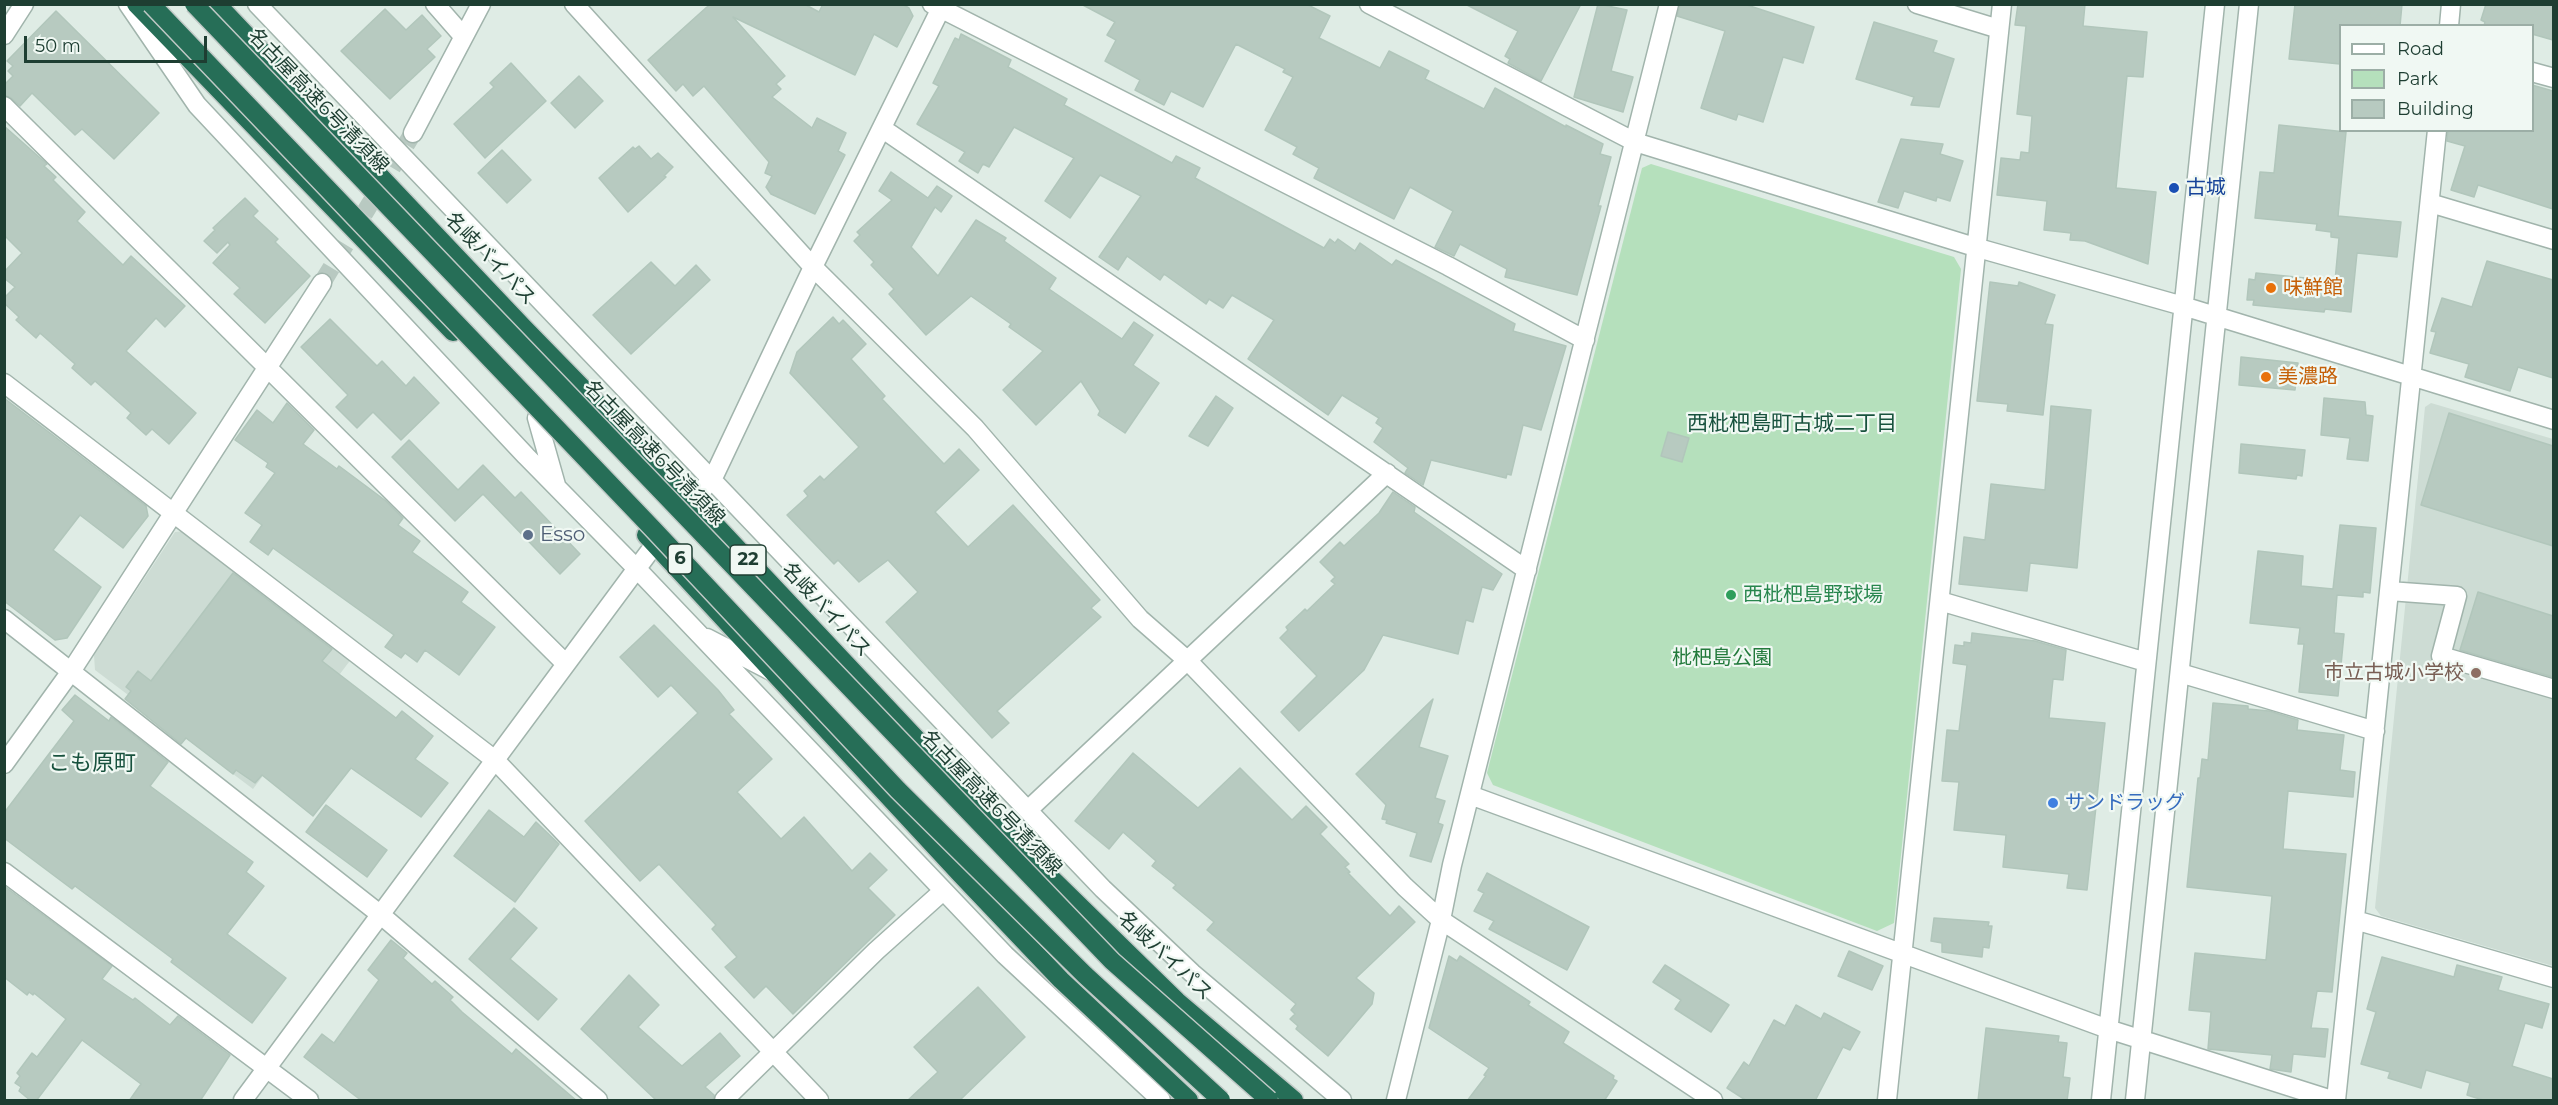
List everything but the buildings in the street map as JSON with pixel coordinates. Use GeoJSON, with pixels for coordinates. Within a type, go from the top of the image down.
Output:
{"type":"FeatureCollection","features":[{"type":"Feature","properties":{"kind":"highway"},"geometry":{"type":"LineString","coordinates":[[136,4],[537,418],[1054,972],[1189,1101]]}},
{"type":"Feature","properties":{"kind":"highway","name":"6"},"geometry":{"type":"LineString","coordinates":[[151,4],[898,790],[1085,975],[1221,1101]]}},
{"type":"Feature","properties":{"kind":"highway","name":"名古屋高速6号清須線"},"geometry":{"type":"LineString","coordinates":[[194,4],[1112,961],[1269,1101]]}},
{"type":"Feature","properties":{"kind":"highway","name":"名岐バイパス"},"geometry":{"type":"LineString","coordinates":[[217,4],[524,328],[693,501],[1003,831],[1177,1001],[1294,1101]]}},
{"type":"Feature","properties":{"kind":"street"},"geometry":{"type":"LineString","coordinates":[[4,35],[24,4]]}},
{"type":"Feature","properties":{"kind":"street"},"geometry":{"type":"LineString","coordinates":[[128,4],[197,105],[556,487],[637,568],[1005,955],[1161,1101]]}},
{"type":"Feature","properties":{"kind":"street"},"geometry":{"type":"LineString","coordinates":[[256,4],[1103,889],[1192,974],[1342,1101]]}},
{"type":"Feature","properties":{"kind":"street"},"geometry":{"type":"LineString","coordinates":[[435,4],[463,36]]}},
{"type":"Feature","properties":{"kind":"street"},"geometry":{"type":"LineString","coordinates":[[413,133],[481,4]]}},
{"type":"Feature","properties":{"kind":"street"},"geometry":{"type":"LineString","coordinates":[[574,4],[813,267],[975,428],[1140,619],[1188,661],[1397,879],[1441,920],[1713,1101]]}},
{"type":"Feature","properties":{"kind":"street"},"geometry":{"type":"LineString","coordinates":[[1369,4],[1635,142],[1978,248],[2183,306],[2553,420]]}},
{"type":"Feature","properties":{"kind":"street"},"geometry":{"type":"LineString","coordinates":[[1396,1101],[1441,920],[1452,865],[1669,4]]}},
{"type":"Feature","properties":{"kind":"street"},"geometry":{"type":"LineString","coordinates":[[1917,4],[1999,29]]}},
{"type":"Feature","properties":{"kind":"street"},"geometry":{"type":"LineString","coordinates":[[1887,1101],[2002,4]]}},
{"type":"Feature","properties":{"kind":"street"},"geometry":{"type":"LineString","coordinates":[[2101,1101],[2215,4]]}},
{"type":"Feature","properties":{"kind":"street"},"geometry":{"type":"LineString","coordinates":[[2135,1101],[2249,4]]}},
{"type":"Feature","properties":{"kind":"street"},"geometry":{"type":"LineString","coordinates":[[2448,24],[2451,4]]}},
{"type":"Feature","properties":{"kind":"street"},"geometry":{"type":"LineString","coordinates":[[693,501],[710,480],[883,129],[939,6],[1448,267],[1585,340]]}},
{"type":"Feature","properties":{"kind":"street"},"geometry":{"type":"LineString","coordinates":[[2534,73],[2553,78]]}},
{"type":"Feature","properties":{"kind":"street"},"geometry":{"type":"LineString","coordinates":[[4,106],[566,664]]}},
{"type":"Feature","properties":{"kind":"street"},"geometry":{"type":"LineString","coordinates":[[883,129],[1527,570]]}},
{"type":"Feature","properties":{"kind":"street"},"geometry":{"type":"LineString","coordinates":[[1470,795],[2141,1041],[2334,1101],[2437,132]]}},
{"type":"Feature","properties":{"kind":"street"},"geometry":{"type":"LineString","coordinates":[[2430,203],[2553,240]]}},
{"type":"Feature","properties":{"kind":"street"},"geometry":{"type":"LineString","coordinates":[[4,764],[72,670],[322,283]]}},
{"type":"Feature","properties":{"kind":"street"},"geometry":{"type":"LineString","coordinates":[[4,383],[495,760],[819,1101]]}},
{"type":"Feature","properties":{"kind":"street"},"geometry":{"type":"LineString","coordinates":[[537,418],[556,487]]}},
{"type":"Feature","properties":{"kind":"street"},"geometry":{"type":"LineString","coordinates":[[1028,810],[1387,473]]}},
{"type":"Feature","properties":{"kind":"street"},"geometry":{"type":"LineString","coordinates":[[243,1101],[655,544]]}},
{"type":"Feature","properties":{"kind":"street"},"geometry":{"type":"LineString","coordinates":[[2389,591],[2457,596],[2441,656],[2553,689]]}},
{"type":"Feature","properties":{"kind":"street"},"geometry":{"type":"LineString","coordinates":[[1940,601],[2146,662]]}},
{"type":"Feature","properties":{"kind":"street"},"geometry":{"type":"LineString","coordinates":[[4,620],[72,670],[381,915],[598,1101]]}},
{"type":"Feature","properties":{"kind":"street"},"geometry":{"type":"LineString","coordinates":[[696,632],[772,672]]}},
{"type":"Feature","properties":{"kind":"street"},"geometry":{"type":"LineString","coordinates":[[2180,673],[2375,731]]}},
{"type":"Feature","properties":{"kind":"street"},"geometry":{"type":"LineString","coordinates":[[4,872],[309,1101]]}},
{"type":"Feature","properties":{"kind":"street"},"geometry":{"type":"LineString","coordinates":[[724,1101],[876,951],[943,891]]}},
{"type":"Feature","properties":{"kind":"street"},"geometry":{"type":"LineString","coordinates":[[2355,920],[2553,978]]}},
{"type":"Feature","properties":{"kind":"shaded area","name":"市立古城小学校"},"geometry":{"type":"Polygon","coordinates":[[[2431,403],[2553,439],[2553,966],[2381,916],[2375,908],[2425,407],[2431,403]]]}},
{"type":"Feature","properties":{"kind":"shaded area"},"geometry":{"type":"Polygon","coordinates":[[[186,531],[352,658],[253,789],[95,670],[94,655],[175,532],[186,531]]]}},
{"type":"Feature","properties":{"kind":"green space","name":"枇杷島公園"},"geometry":{"type":"Polygon","coordinates":[[[1651,164],[1954,257],[1961,269],[1894,923],[1877,931],[1493,785],[1487,773],[1642,168],[1651,164]]]}},
{"type":"Feature","properties":{"kind":"tunnel"},"geometry":{"type":"LineString","coordinates":[[322,283],[413,133]]}},
{"type":"Feature","properties":{"kind":"place","name":"古城"},"geometry":{"type":"Point","coordinates":[2174,188]}},
{"type":"Feature","properties":{"kind":"place","name":"味鮮館"},"geometry":{"type":"Point","coordinates":[2271,288]}},
{"type":"Feature","properties":{"kind":"place","name":"美濃路"},"geometry":{"type":"Point","coordinates":[2266,377]}},
{"type":"Feature","properties":{"kind":"place","name":"Esso"},"geometry":{"type":"Point","coordinates":[528,535]}},
{"type":"Feature","properties":{"kind":"place","name":"西枇杷島野球場"},"geometry":{"type":"Point","coordinates":[1731,595]}},
{"type":"Feature","properties":{"kind":"place","name":"市立古城小学校"},"geometry":{"type":"Point","coordinates":[2476,673]}},
{"type":"Feature","properties":{"kind":"place","name":"サンドラッグ"},"geometry":{"type":"Point","coordinates":[2053,803]}},
{"type":"Feature","properties":{"kind":"district","name":"西枇杷島町古城二丁目"},"geometry":{"type":"Point","coordinates":[1792,424]}},
{"type":"Feature","properties":{"kind":"district","name":"こも原町"},"geometry":{"type":"Point","coordinates":[92,764]}}]}
